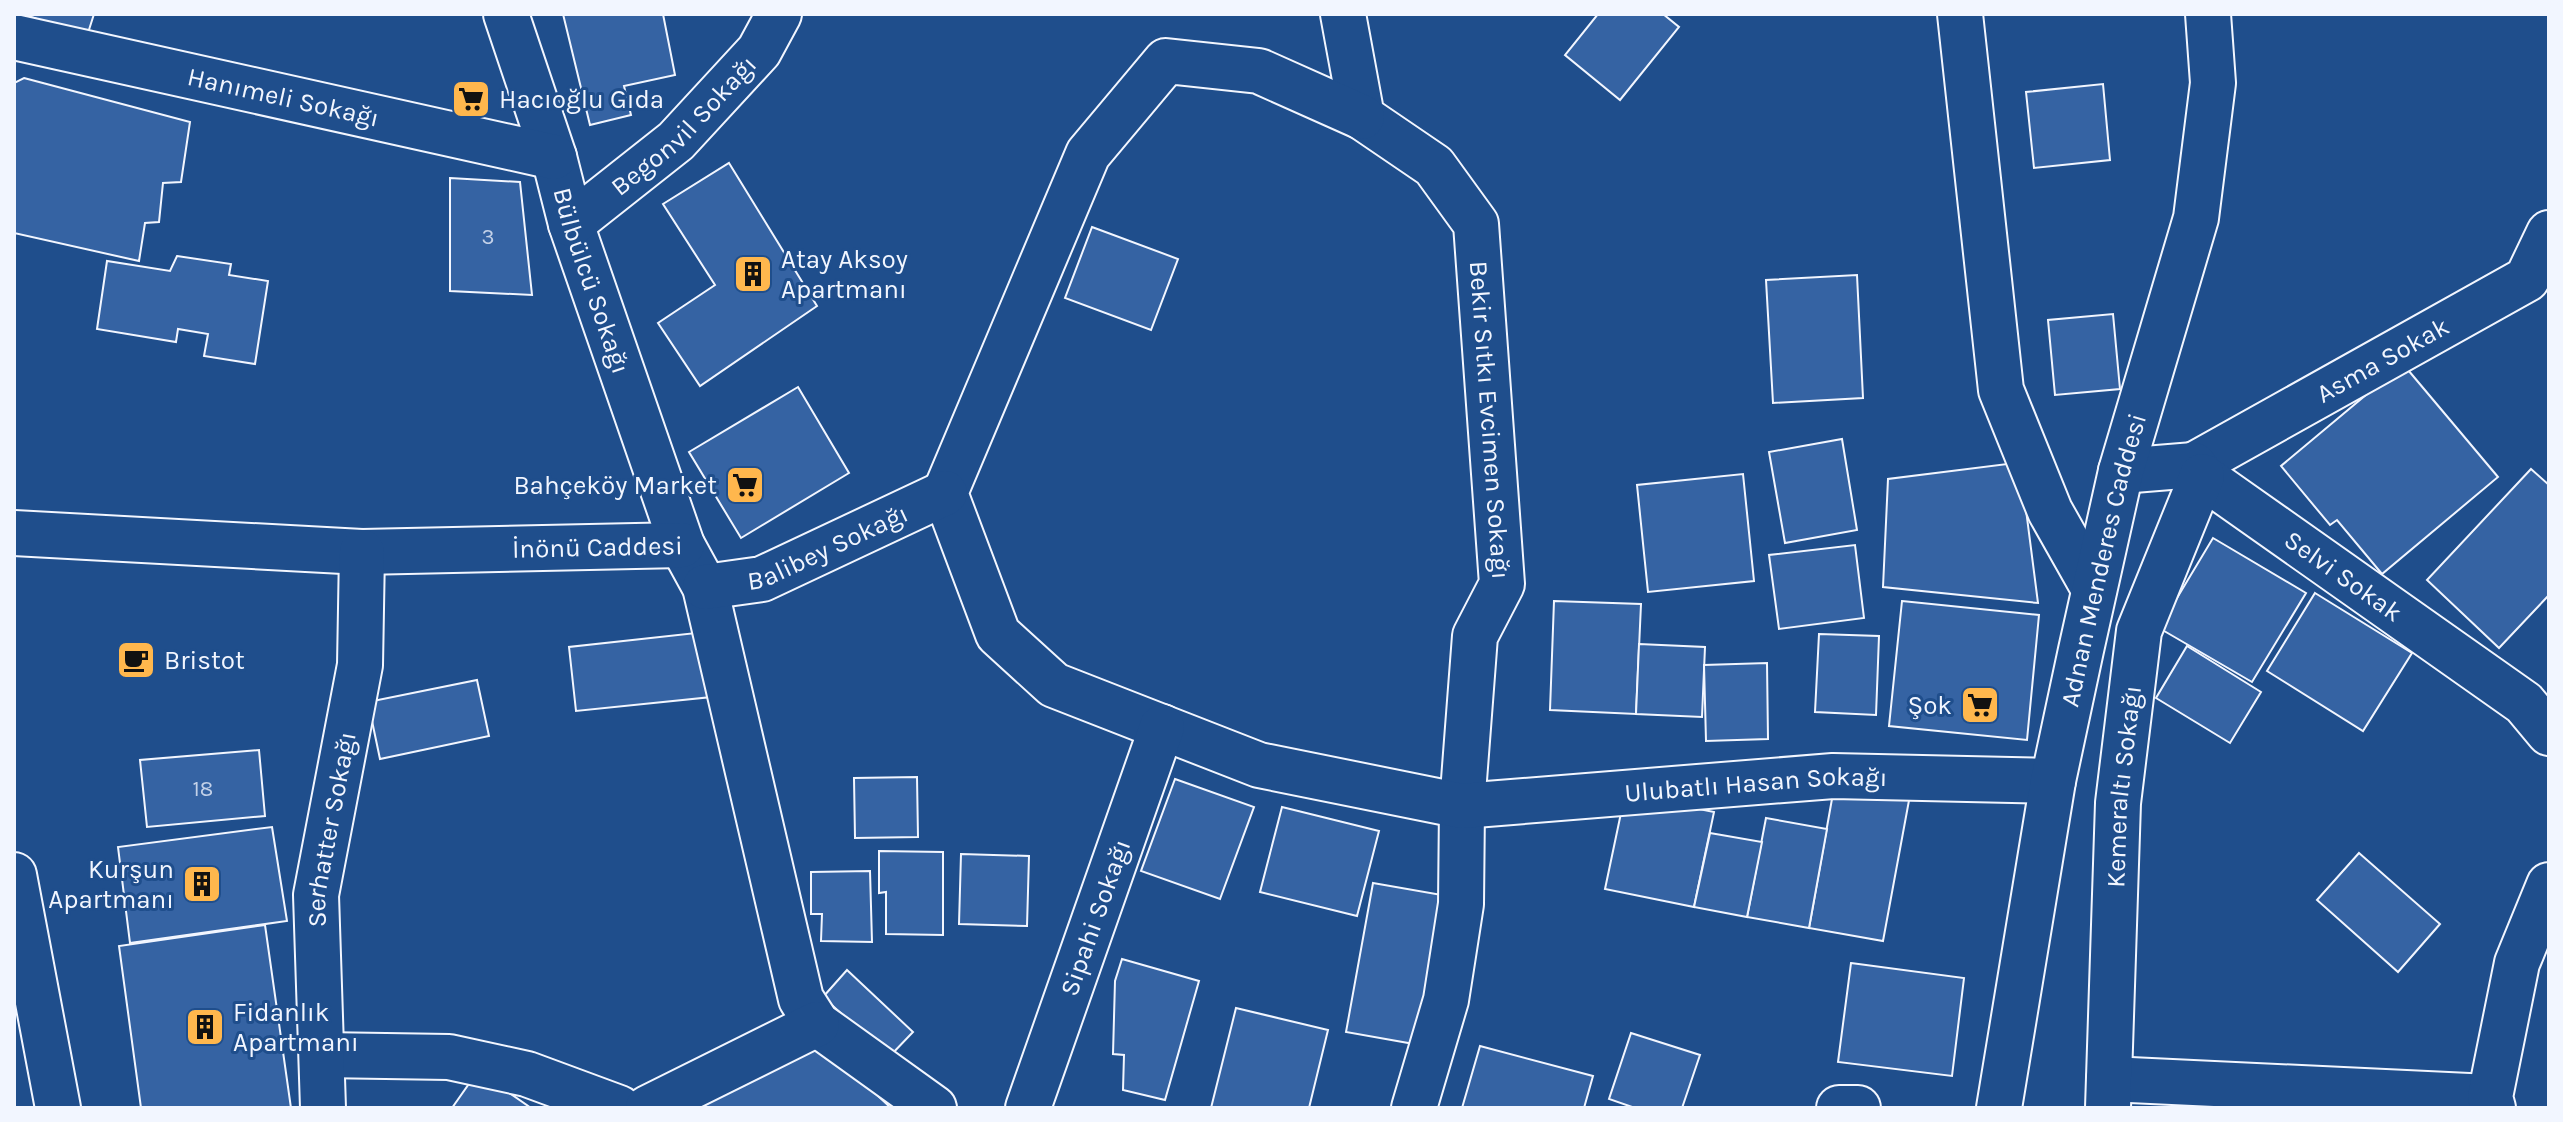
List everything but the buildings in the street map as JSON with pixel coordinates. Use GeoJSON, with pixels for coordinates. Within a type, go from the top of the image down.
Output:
{"type":"FeatureCollection","features":[{"type":"Feature","properties":{"kind":"street","name":"Bülbülcü Sokağı"},"geometry":{"type":"LineString","coordinates":[[506,14],[554,157],[571,224],[682,545]]}},
{"type":"Feature","properties":{"kind":"street","name":"Begonvil Sokağı"},"geometry":{"type":"LineString","coordinates":[[571,224],[676,141],[759,51],[779,14]]}},
{"type":"Feature","properties":{"kind":"street"},"geometry":{"type":"LineString","coordinates":[[1343,14],[1362,117]]}},
{"type":"Feature","properties":{"kind":"street"},"geometry":{"type":"LineString","coordinates":[[1960,14],[2001,390],[2050,511],[2094,589]]}},
{"type":"Feature","properties":{"kind":"street","name":"Adnan Menderes Caddesi"},"geometry":{"type":"LineString","coordinates":[[1999,1108],[2053,781],[2094,589],[2121,471],[2196,218],[2213,83],[2208,14]]}},
{"type":"Feature","properties":{"kind":"street","name":"Hanımeli Sokağı"},"geometry":{"type":"LineString","coordinates":[[14,37],[554,157]]}},
{"type":"Feature","properties":{"kind":"street","name":"Bekir Sıtkı Evcimen Sokağı"},"geometry":{"type":"LineString","coordinates":[[945,493],[1088,154],[1166,61],[1259,71],[1362,117],[1434,166],[1476,224],[1502,584],[1475,636],[1462,806],[1461,904],[1446,1000],[1414,1108]]}},
{"type":"Feature","properties":{"kind":"street","name":"Asma Sokak"},"geometry":{"type":"LineString","coordinates":[[2198,470],[2538,281],[2549,233]]}},
{"type":"Feature","properties":{"kind":"street"},"geometry":{"type":"LineString","coordinates":[[2121,471],[2198,470]]}},
{"type":"Feature","properties":{"kind":"street","name":"Selvi Sokak"},"geometry":{"type":"LineString","coordinates":[[2198,470],[2524,703],[2549,733]]}},
{"type":"Feature","properties":{"kind":"street","name":"Kemeraltı Sokağı"},"geometry":{"type":"LineString","coordinates":[[2108,1094],[2118,803],[2139,631],[2198,470]]}},
{"type":"Feature","properties":{"kind":"street","name":"Balibey Sokağı"},"geometry":{"type":"LineString","coordinates":[[705,587],[762,579],[945,493]]}},
{"type":"Feature","properties":{"kind":"street","name":"Ulubatlı Hasan Sokağı"},"geometry":{"type":"LineString","coordinates":[[945,493],[998,634],[1054,685],[1259,765],[1462,806],[1833,776],[2053,781]]}},
{"type":"Feature","properties":{"kind":"street","name":"İnönü Caddesi"},"geometry":{"type":"LineString","coordinates":[[14,533],[362,552],[682,545],[705,587],[801,999],[817,1024],[934,1108]]}},
{"type":"Feature","properties":{"kind":"street","name":"Serhatter Sokağı"},"geometry":{"type":"LineString","coordinates":[[323,1108],[316,895],[360,665],[362,552]]}},
{"type":"Feature","properties":{"kind":"street","name":"Sipahi Sokağı"},"geometry":{"type":"LineString","coordinates":[[1028,1108],[1162,727]]}},
{"type":"Feature","properties":{"kind":"street"},"geometry":{"type":"LineString","coordinates":[[14,875],[58,1108]]}},
{"type":"Feature","properties":{"kind":"street"},"geometry":{"type":"LineString","coordinates":[[2108,1094],[2492,1102],[2533,971],[2549,885]]}},
{"type":"Feature","properties":{"kind":"street"},"geometry":{"type":"LineString","coordinates":[[648,1108],[817,1024]]}},
{"type":"Feature","properties":{"kind":"street"},"geometry":{"type":"LineString","coordinates":[[322,1055],[449,1057],[527,1074],[619,1108]]}},
{"type":"Feature","properties":{"kind":"street"},"geometry":{"type":"LineString","coordinates":[[1839,1108],[1858,1108]]}},
{"type":"Feature","properties":{"kind":"place","name":"Hacıoğlu Gıda"},"geometry":{"type":"Point","coordinates":[471,99]}},
{"type":"Feature","properties":{"kind":"place","name":"Atay Aksoy Apartmanı"},"geometry":{"type":"Point","coordinates":[753,274]}},
{"type":"Feature","properties":{"kind":"place","name":"Bahçeköy Market"},"geometry":{"type":"Point","coordinates":[745,485]}},
{"type":"Feature","properties":{"kind":"place","name":"Bristot"},"geometry":{"type":"Point","coordinates":[136,660]}},
{"type":"Feature","properties":{"kind":"place","name":"Şok"},"geometry":{"type":"Point","coordinates":[1980,705]}},
{"type":"Feature","properties":{"kind":"place","name":"Kurşun Apartmanı"},"geometry":{"type":"Point","coordinates":[202,884]}},
{"type":"Feature","properties":{"kind":"place","name":"Fidanlık Apartmanı"},"geometry":{"type":"Point","coordinates":[205,1027]}}]}
